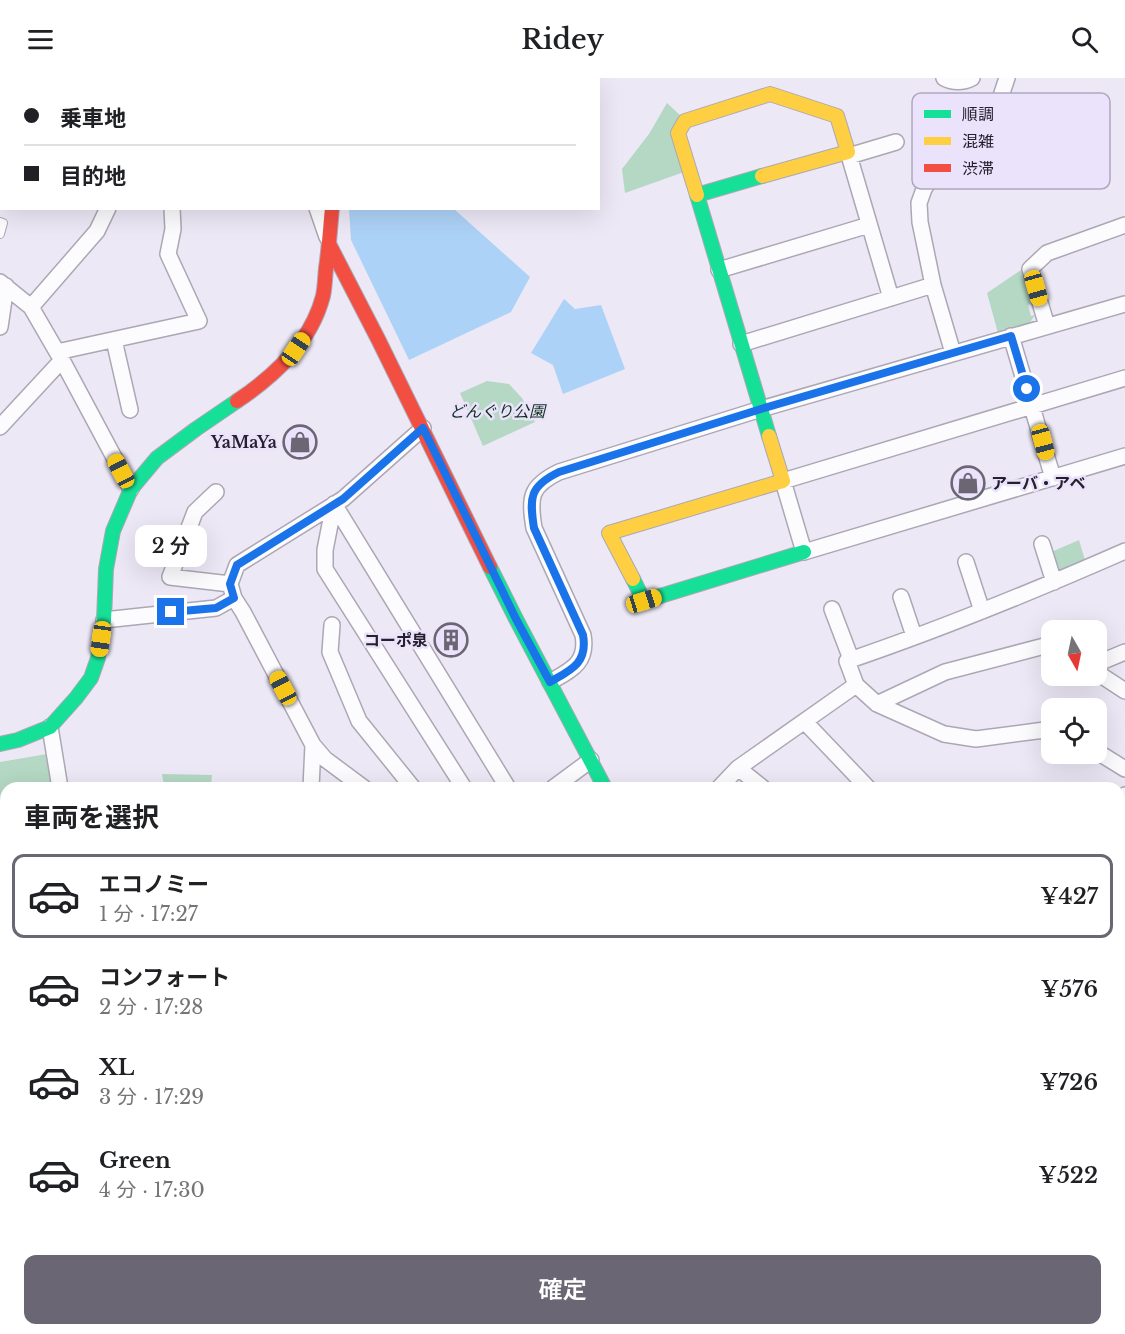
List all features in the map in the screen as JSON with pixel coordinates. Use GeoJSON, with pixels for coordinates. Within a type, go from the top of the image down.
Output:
{"type":"FeatureCollection","features":[{"type":"Feature","properties":{"kind":"street"},"geometry":{"type":"LineString","coordinates":[[944,78],[963,82],[972,78]]}},
{"type":"Feature","properties":{"kind":"street"},"geometry":{"type":"LineString","coordinates":[[1002,93],[1007,78]]}},
{"type":"Feature","properties":{"kind":"street"},"geometry":{"type":"LineString","coordinates":[[804,552],[678,133],[685,121],[770,94],[837,116],[891,298]]}},
{"type":"Feature","properties":{"kind":"street"},"geometry":{"type":"LineString","coordinates":[[697,195],[896,142]]}},
{"type":"Feature","properties":{"kind":"street"},"geometry":{"type":"LineString","coordinates":[[924,189],[919,203],[920,222],[933,285],[953,353]]}},
{"type":"Feature","properties":{"kind":"street"},"geometry":{"type":"LineString","coordinates":[[31,307],[97,231],[107,210]]}},
{"type":"Feature","properties":{"kind":"street"},"geometry":{"type":"LineString","coordinates":[[0,427],[60,356],[114,340],[199,321],[168,254],[173,229],[172,210]]}},
{"type":"Feature","properties":{"kind":"street"},"geometry":{"type":"LineString","coordinates":[[318,210],[329,244],[423,428],[516,619],[602,782]]}},
{"type":"Feature","properties":{"kind":"street"},"geometry":{"type":"LineString","coordinates":[[0,744],[18,740],[50,727],[91,678],[98,658],[104,620],[106,569],[113,531],[131,489],[157,458],[260,386],[280,368],[312,326],[322,295],[332,210]]}},
{"type":"Feature","properties":{"kind":"street"},"geometry":{"type":"LineString","coordinates":[[719,270],[869,225]]}},
{"type":"Feature","properties":{"kind":"street"},"geometry":{"type":"LineString","coordinates":[[1047,326],[1030,269],[1047,253],[1125,225]]}},
{"type":"Feature","properties":{"kind":"street"},"geometry":{"type":"LineString","coordinates":[[3,284],[31,307],[60,356],[131,489]]}},
{"type":"Feature","properties":{"kind":"street"},"geometry":{"type":"LineString","coordinates":[[0,327],[3,284]]}},
{"type":"Feature","properties":{"kind":"street"},"geometry":{"type":"LineString","coordinates":[[741,344],[933,285]]}},
{"type":"Feature","properties":{"kind":"street"},"geometry":{"type":"LineString","coordinates":[[550,682],[571,670],[579,662],[584,643],[583,635],[534,528],[531,510],[533,494],[544,480],[559,472],[761,409],[1125,304]]}},
{"type":"Feature","properties":{"kind":"street"},"geometry":{"type":"LineString","coordinates":[[1011,336],[1053,478]]}},
{"type":"Feature","properties":{"kind":"street"},"geometry":{"type":"LineString","coordinates":[[114,340],[130,410]]}},
{"type":"Feature","properties":{"kind":"street"},"geometry":{"type":"LineString","coordinates":[[1125,378],[609,533],[644,601],[1125,456]]}},
{"type":"Feature","properties":{"kind":"street"},"geometry":{"type":"LineString","coordinates":[[104,620],[216,608],[232,591],[237,565],[343,499],[423,428]]}},
{"type":"Feature","properties":{"kind":"street"},"geometry":{"type":"LineString","coordinates":[[216,492],[195,512],[170,577],[232,591],[313,745],[325,759],[357,782]]}},
{"type":"Feature","properties":{"kind":"street"},"geometry":{"type":"LineString","coordinates":[[334,504],[325,550],[325,569],[460,782]]}},
{"type":"Feature","properties":{"kind":"street"},"geometry":{"type":"LineString","coordinates":[[334,504],[504,782]]}},
{"type":"Feature","properties":{"kind":"street"},"geometry":{"type":"LineString","coordinates":[[1042,544],[1054,582]]}},
{"type":"Feature","properties":{"kind":"street"},"geometry":{"type":"LineString","coordinates":[[1041,730],[976,739],[944,735],[877,704],[856,685],[847,661],[982,611],[1125,551]]}},
{"type":"Feature","properties":{"kind":"street"},"geometry":{"type":"LineString","coordinates":[[966,562],[982,611]]}},
{"type":"Feature","properties":{"kind":"street"},"geometry":{"type":"LineString","coordinates":[[902,597],[914,636]]}},
{"type":"Feature","properties":{"kind":"street"},"geometry":{"type":"LineString","coordinates":[[832,609],[851,659]]}},
{"type":"Feature","properties":{"kind":"street"},"geometry":{"type":"LineString","coordinates":[[332,625],[330,652],[359,721],[408,782]]}},
{"type":"Feature","properties":{"kind":"street"},"geometry":{"type":"LineString","coordinates":[[877,704],[945,672],[1041,647]]}},
{"type":"Feature","properties":{"kind":"street"},"geometry":{"type":"LineString","coordinates":[[1107,659],[1125,652]]}},
{"type":"Feature","properties":{"kind":"street"},"geometry":{"type":"LineString","coordinates":[[1107,680],[1125,692]]}},
{"type":"Feature","properties":{"kind":"street"},"geometry":{"type":"LineString","coordinates":[[725,782],[738,768],[856,685]]}},
{"type":"Feature","properties":{"kind":"street"},"geometry":{"type":"LineString","coordinates":[[805,722],[862,782]]}},
{"type":"Feature","properties":{"kind":"street"},"geometry":{"type":"LineString","coordinates":[[50,727],[59,782]]}},
{"type":"Feature","properties":{"kind":"street"},"geometry":{"type":"LineString","coordinates":[[311,782],[313,745]]}},
{"type":"Feature","properties":{"kind":"street"},"geometry":{"type":"LineString","coordinates":[[1107,758],[1125,769]]}},
{"type":"Feature","properties":{"kind":"street"},"geometry":{"type":"LineString","coordinates":[[561,782],[591,760]]}},
{"type":"Feature","properties":{"kind":"street"},"geometry":{"type":"LineString","coordinates":[[738,768],[756,782]]}},
{"type":"Feature","properties":{"kind":"lane"},"geometry":{"type":"LineString","coordinates":[[0,222],[3,223],[0,234]]}},
{"type":"Feature","properties":{"kind":"green space"},"geometry":{"type":"Polygon","coordinates":[[[667,103],[681,116],[684,172],[625,193],[622,169],[649,134],[667,103]]]}},
{"type":"Feature","properties":{"kind":"green space"},"geometry":{"type":"Polygon","coordinates":[[[1021,270],[1031,304],[1028,305],[1031,316],[1035,315],[1029,324],[998,333],[987,293],[1021,270]]]}},
{"type":"Feature","properties":{"kind":"green space","name":"どんぐり公園"},"geometry":{"type":"Polygon","coordinates":[[[487,381],[509,384],[522,398],[535,422],[483,446],[460,393],[487,381]]]}},
{"type":"Feature","properties":{"kind":"green space"},"geometry":{"type":"Polygon","coordinates":[[[1079,540],[1085,560],[1057,573],[1049,553],[1079,540]]]}},
{"type":"Feature","properties":{"kind":"green space"},"geometry":{"type":"Polygon","coordinates":[[[47,754],[52,782],[0,782],[0,762],[47,754]]]}},
{"type":"Feature","properties":{"kind":"green space"},"geometry":{"type":"Polygon","coordinates":[[[162,774],[212,775],[211,782],[163,782],[162,774]]]}},
{"type":"Feature","properties":{"kind":"water"},"geometry":{"type":"Polygon","coordinates":[[[349,210],[455,210],[530,277],[511,312],[409,360],[351,240],[349,210]]]}},
{"type":"Feature","properties":{"kind":"water"},"geometry":{"type":"Polygon","coordinates":[[[564,299],[575,309],[601,305],[625,369],[563,394],[553,365],[531,353],[564,299]]]}},
{"type":"Feature","properties":{"kind":"traffic: fast"},"geometry":{"type":"LineString","coordinates":[[762,176],[697,195],[769,436]]}},
{"type":"Feature","properties":{"kind":"traffic: fast"},"geometry":{"type":"LineString","coordinates":[[0,744],[18,740],[50,727],[91,678],[98,658],[104,620],[106,569],[113,531],[131,489],[157,458],[237,401]]}},
{"type":"Feature","properties":{"kind":"traffic: fast"},"geometry":{"type":"LineString","coordinates":[[633,579],[644,601],[804,552]]}},
{"type":"Feature","properties":{"kind":"traffic: fast"},"geometry":{"type":"LineString","coordinates":[[490,567],[602,782]]}},
{"type":"Feature","properties":{"kind":"traffic: slow"},"geometry":{"type":"LineString","coordinates":[[697,195],[678,133],[685,121],[770,94],[837,116],[848,152],[762,176]]}},
{"type":"Feature","properties":{"kind":"traffic: slow"},"geometry":{"type":"LineString","coordinates":[[633,579],[609,533],[783,481],[769,436]]}},
{"type":"Feature","properties":{"kind":"traffic: jam"},"geometry":{"type":"LineString","coordinates":[[237,401],[278,368],[301,343],[310,328],[324,293],[332,210]]}},
{"type":"Feature","properties":{"kind":"traffic: jam"},"geometry":{"type":"LineString","coordinates":[[329,244],[490,567]]}},
{"type":"Feature","properties":{"kind":"place","name":"YaMaYa"},"geometry":{"type":"Point","coordinates":[300,442]}},
{"type":"Feature","properties":{"kind":"place","name":"アーバ・アベ"},"geometry":{"type":"Point","coordinates":[968,483]}},
{"type":"Feature","properties":{"kind":"place","name":"コーポ泉"},"geometry":{"type":"Point","coordinates":[451,640]}},
{"type":"Feature","properties":{"kind":"route"},"geometry":{"type":"LineString","coordinates":[[171,612],[216,608],[234,598],[230,584],[237,565],[343,499],[423,428],[516,619],[550,682],[571,670],[579,662],[584,643],[583,635],[534,528],[531,510],[533,494],[544,480],[559,472],[761,409],[1011,336],[1027,389]]}}]}
